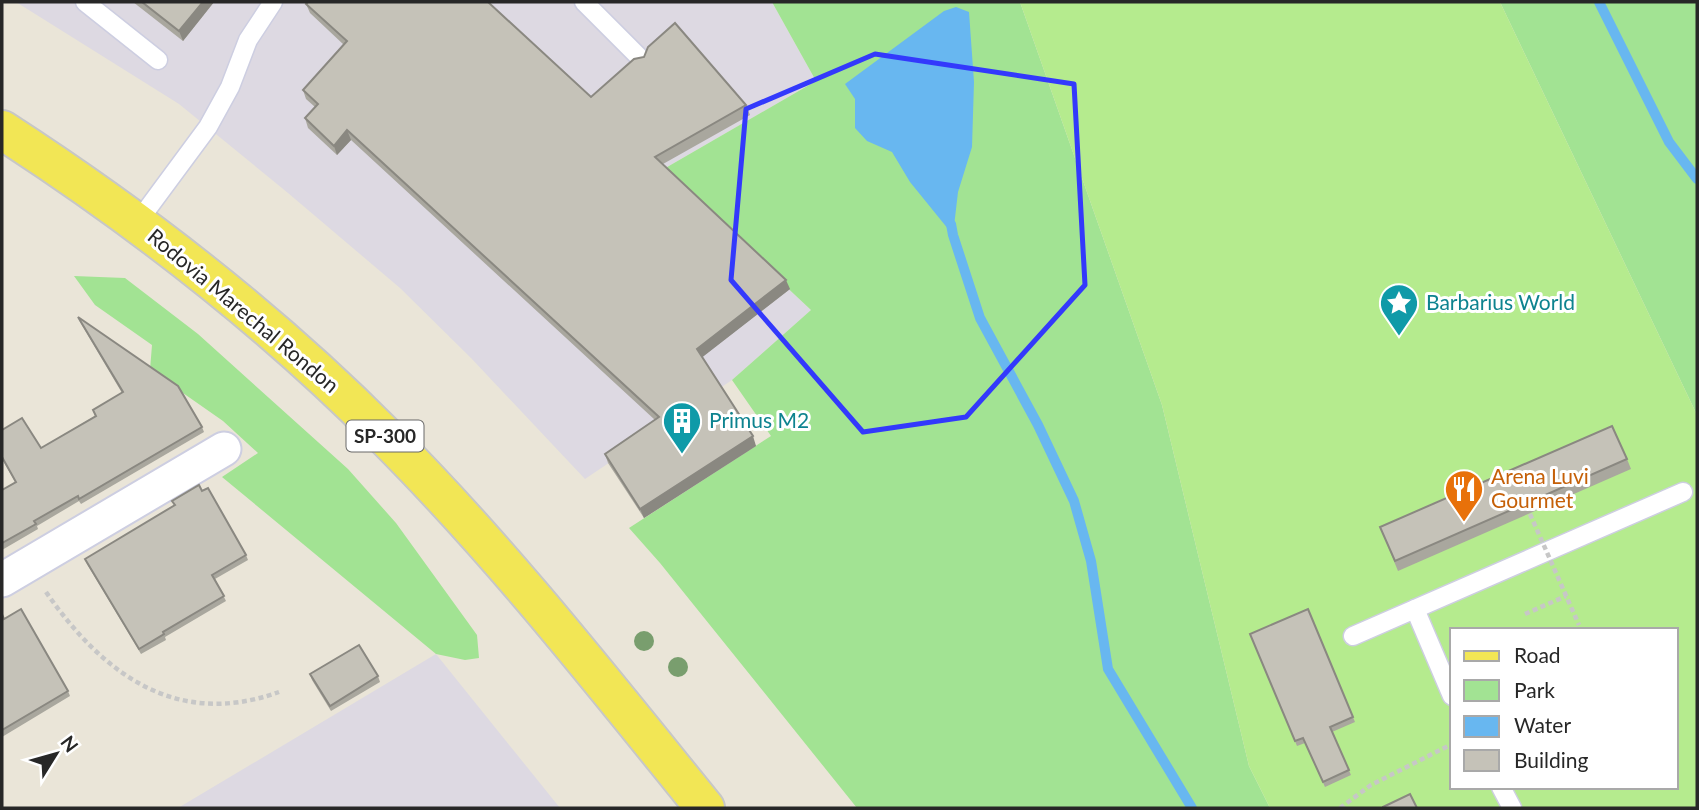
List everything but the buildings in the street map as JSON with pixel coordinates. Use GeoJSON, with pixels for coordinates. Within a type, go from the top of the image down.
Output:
{"type":"FeatureCollection","features":[{"type":"Feature","properties":{"kind":"main road","name":"Rodovia Marechal Rondon"},"geometry":{"type":"LineString","coordinates":[[2,130],[137,223],[283,341],[385,435],[535,599],[705,808]]}},
{"type":"Feature","properties":{"kind":"street"},"geometry":{"type":"LineString","coordinates":[[14,573],[224,449]]}},
{"type":"Feature","properties":{"kind":"lane"},"geometry":{"type":"LineString","coordinates":[[85,2],[158,60]]}},
{"type":"Feature","properties":{"kind":"lane"},"geometry":{"type":"LineString","coordinates":[[137,223],[208,127],[230,87],[248,40],[273,2]]}},
{"type":"Feature","properties":{"kind":"lane"},"geometry":{"type":"LineString","coordinates":[[584,2],[640,58]]}},
{"type":"Feature","properties":{"kind":"lane"},"geometry":{"type":"LineString","coordinates":[[1353,636],[1683,492]]}},
{"type":"Feature","properties":{"kind":"lane"},"geometry":{"type":"LineString","coordinates":[[1415,609],[1450,691]]}},
{"type":"Feature","properties":{"kind":"lane"},"geometry":{"type":"LineString","coordinates":[[1502,789],[1512,808]]}},
{"type":"Feature","properties":{"kind":"path"},"geometry":{"type":"LineString","coordinates":[[1530,513],[1579,625]]}},
{"type":"Feature","properties":{"kind":"path"},"geometry":{"type":"LineString","coordinates":[[14,573],[63,617],[90,647],[114,668],[142,685],[179,700],[218,705],[256,700],[279,692]]}},
{"type":"Feature","properties":{"kind":"path"},"geometry":{"type":"LineString","coordinates":[[1525,614],[1566,596]]}},
{"type":"Feature","properties":{"kind":"path"},"geometry":{"type":"LineString","coordinates":[[1339,808],[1371,785],[1450,745]]}},
{"type":"Feature","properties":{"kind":"highlighted area"},"geometry":{"type":"Polygon","coordinates":[[[875,54],[1074,84],[1085,285],[966,417],[863,432],[731,280],[746,109],[875,54]]]}},
{"type":"Feature","properties":{"kind":"shaded area"},"geometry":{"type":"Polygon","coordinates":[[[16,2],[772,2],[816,81],[662,170],[811,310],[732,380],[585,479],[471,358],[400,288],[288,193],[179,104],[16,2]]]}},
{"type":"Feature","properties":{"kind":"shaded area"},"geometry":{"type":"Polygon","coordinates":[[[436,654],[560,808],[178,808],[436,654]]]}},
{"type":"Feature","properties":{"kind":"green space"},"geometry":{"type":"Polygon","coordinates":[[[772,2],[1020,2],[1162,405],[1249,766],[1270,808],[857,808],[629,528],[771,436],[732,380],[811,310],[662,170],[816,81],[772,2]]]}},
{"type":"Feature","properties":{"kind":"green space","name":"Barbarius World"},"geometry":{"type":"Polygon","coordinates":[[[1020,2],[1500,2],[1697,415],[1697,808],[1270,808],[1249,766],[1162,405],[1020,2]]]}},
{"type":"Feature","properties":{"kind":"green space"},"geometry":{"type":"Polygon","coordinates":[[[1500,2],[1697,2],[1697,415],[1500,2]]]}},
{"type":"Feature","properties":{"kind":"green space"},"geometry":{"type":"Polygon","coordinates":[[[74,276],[125,278],[198,334],[348,469],[396,523],[477,635],[479,658],[465,660],[436,654],[222,477],[258,453],[223,421],[150,370],[152,345],[95,305],[74,276]]]}},
{"type":"Feature","properties":{"kind":"water"},"geometry":{"type":"Polygon","coordinates":[[[956,7],[969,12],[974,82],[972,147],[958,192],[953,235],[910,182],[892,152],[867,141],[855,128],[855,99],[845,84],[944,11],[956,7]]]}},
{"type":"Feature","properties":{"kind":"waterway"},"geometry":{"type":"LineString","coordinates":[[1599,2],[1669,142],[1697,179]]}},
{"type":"Feature","properties":{"kind":"waterway"},"geometry":{"type":"LineString","coordinates":[[951,224],[980,318],[1038,425],[1074,501],[1091,561],[1108,669],[1192,808]]}},
{"type":"Feature","properties":{"kind":"place","name":"Barbarius World"},"geometry":{"type":"Point","coordinates":[1399,337]}},
{"type":"Feature","properties":{"kind":"place","name":"Primus M2"},"geometry":{"type":"Point","coordinates":[682,455]}},
{"type":"Feature","properties":{"kind":"place","name":"Arena Luvi Gourmet"},"geometry":{"type":"Point","coordinates":[1464,523]}}]}
